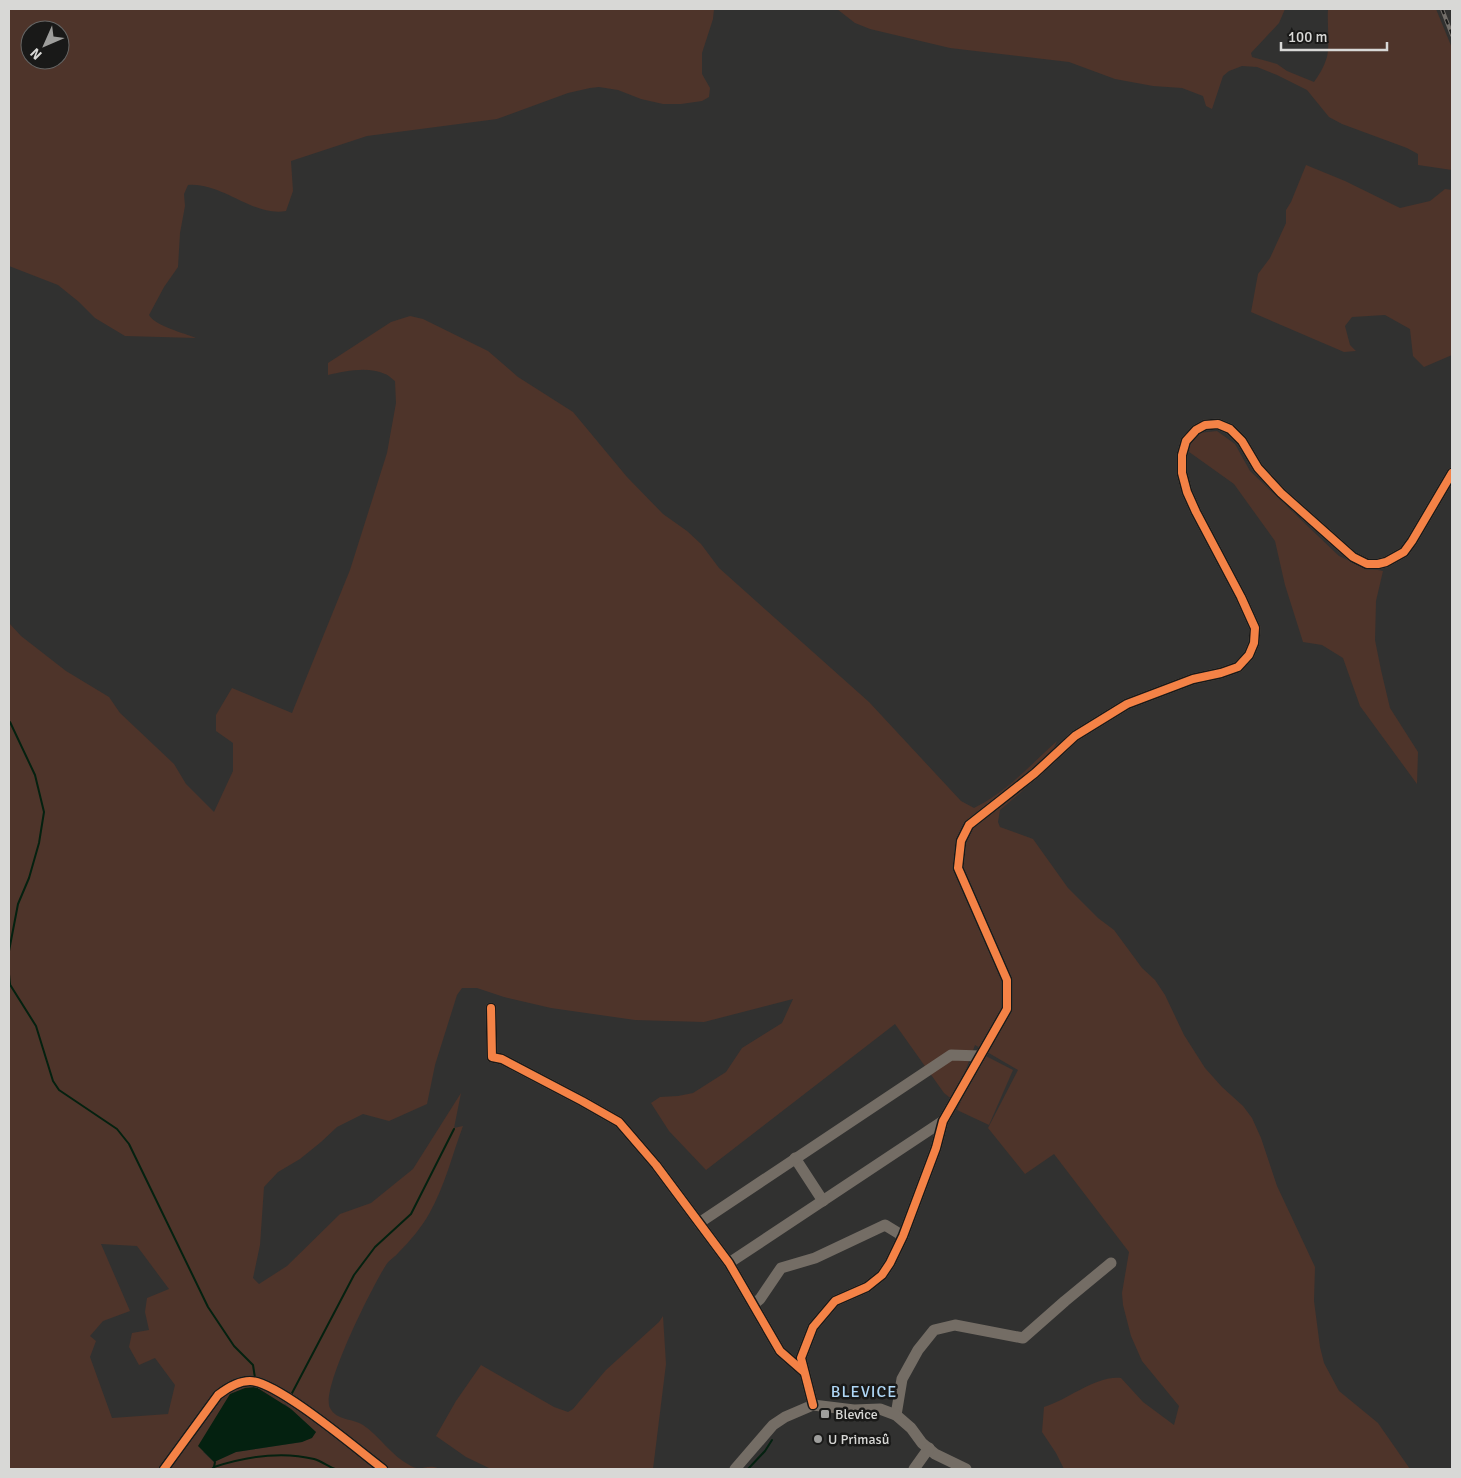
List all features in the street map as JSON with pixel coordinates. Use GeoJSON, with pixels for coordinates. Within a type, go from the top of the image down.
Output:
{"type":"FeatureCollection","features":[{"type":"Feature","properties":{"kind":"street"},"geometry":{"type":"LineString","coordinates":[[813,1405],[801,1358],[813,1327],[835,1302],[867,1287],[882,1274],[890,1263],[904,1236],[936,1148],[943,1121],[1007,1008],[1007,980],[958,868],[961,841],[969,825],[1035,773],[1075,736],[1127,704],[1193,679],[1238,667],[1249,655],[1254,642],[1255,628],[1187,492],[1182,473],[1182,455],[1183,447],[1189,437],[1200,427],[1211,423],[1230,429],[1242,441],[1262,473],[1281,493],[1353,557],[1367,564],[1378,564],[1393,560],[1404,552],[1452,473]]}},
{"type":"Feature","properties":{"kind":"street"},"geometry":{"type":"LineString","coordinates":[[490,1008],[492,1057],[502,1059],[618,1122],[656,1165],[729,1263],[780,1351],[804,1372]]}},
{"type":"Feature","properties":{"kind":"street"},"geometry":{"type":"LineString","coordinates":[[700,1223],[951,1055],[980,1056]]}},
{"type":"Feature","properties":{"kind":"street"},"geometry":{"type":"LineString","coordinates":[[729,1263],[943,1121]]}},
{"type":"Feature","properties":{"kind":"street"},"geometry":{"type":"LineString","coordinates":[[795,1158],[823,1201]]}},
{"type":"Feature","properties":{"kind":"street"},"geometry":{"type":"LineString","coordinates":[[754,1304],[760,1299],[781,1268],[815,1258],[885,1226],[904,1236]]}},
{"type":"Feature","properties":{"kind":"street"},"geometry":{"type":"LineString","coordinates":[[896,1415],[902,1379],[918,1350],[934,1330],[955,1324],[1023,1338],[1065,1300],[1111,1263]]}},
{"type":"Feature","properties":{"kind":"street"},"geometry":{"type":"LineString","coordinates":[[164,1469],[218,1394],[229,1387],[249,1381],[271,1388],[294,1401],[383,1469]]}},
{"type":"Feature","properties":{"kind":"street"},"geometry":{"type":"LineString","coordinates":[[735,1469],[773,1425],[785,1417],[813,1405],[854,1410],[880,1409],[896,1415],[935,1454],[966,1469]]}},
{"type":"Feature","properties":{"kind":"street"},"geometry":{"type":"LineString","coordinates":[[914,1469],[929,1448]]}},
{"type":"Feature","properties":{"kind":"shaded area"},"geometry":{"type":"Polygon","coordinates":[[[9,9],[714,9],[713,19],[702,53],[702,74],[710,88],[709,97],[702,101],[663,104],[641,99],[618,90],[599,87],[568,93],[497,119],[367,136],[291,161],[293,191],[286,211],[262,209],[213,189],[188,185],[184,194],[185,206],[180,233],[178,267],[164,287],[149,315],[163,326],[196,338],[125,336],[95,318],[58,285],[9,266],[9,9]]]}},
{"type":"Feature","properties":{"kind":"shaded area"},"geometry":{"type":"Polygon","coordinates":[[[837,9],[1285,9],[1279,23],[1251,53],[1252,57],[1277,64],[1287,71],[1314,82],[1327,57],[1328,9],[1436,9],[1452,48],[1452,170],[1418,165],[1418,154],[1329,117],[1307,90],[1257,67],[1242,66],[1229,71],[1223,76],[1212,109],[1206,106],[1203,96],[1182,88],[1153,86],[1115,79],[1069,62],[950,48],[870,29],[855,23],[837,9]]]}},
{"type":"Feature","properties":{"kind":"shaded area"},"geometry":{"type":"Polygon","coordinates":[[[1306,165],[1345,181],[1400,208],[1430,201],[1445,189],[1452,190],[1452,355],[1424,367],[1413,356],[1410,329],[1385,315],[1352,317],[1345,326],[1350,345],[1356,351],[1344,352],[1251,312],[1258,274],[1270,258],[1286,223],[1286,210],[1306,165]]]}},
{"type":"Feature","properties":{"kind":"shaded area"},"geometry":{"type":"Polygon","coordinates":[[[410,316],[423,319],[488,351],[518,377],[573,412],[627,477],[663,514],[687,531],[701,544],[719,568],[869,702],[961,801],[974,808],[986,802],[1018,778],[1057,741],[1044,769],[1000,810],[998,822],[1000,827],[1033,839],[1068,888],[1098,918],[1114,930],[1165,995],[1184,1035],[1205,1068],[1243,1106],[1252,1118],[1261,1138],[1277,1186],[1315,1267],[1314,1301],[1324,1363],[1339,1391],[1378,1423],[1410,1469],[1064,1469],[1042,1432],[1044,1407],[1092,1384],[1111,1378],[1121,1378],[1143,1402],[1174,1425],[1179,1406],[1142,1361],[1131,1336],[1122,1293],[1129,1252],[1054,1154],[1025,1174],[988,1128],[1018,1070],[975,1045],[954,1101],[944,1093],[895,1024],[706,1170],[669,1131],[651,1103],[660,1097],[693,1093],[726,1072],[742,1048],[782,1023],[793,999],[704,1022],[635,1020],[551,1008],[504,997],[477,988],[462,988],[457,995],[435,1065],[427,1104],[389,1121],[363,1114],[337,1127],[300,1159],[278,1172],[264,1187],[260,1245],[253,1278],[259,1284],[287,1266],[340,1214],[371,1203],[413,1169],[461,1093],[454,1128],[463,1126],[440,1193],[429,1214],[415,1234],[387,1263],[379,1276],[349,1337],[329,1398],[330,1408],[333,1412],[363,1425],[404,1462],[415,1468],[435,1467],[440,1469],[9,1469],[9,623],[21,636],[66,671],[109,697],[120,713],[174,764],[186,784],[214,812],[233,771],[233,743],[216,731],[216,715],[232,688],[292,713],[350,570],[387,453],[396,403],[395,381],[386,375],[371,370],[349,371],[328,375],[328,363],[391,322],[410,316]],[[101,1244],[130,1311],[103,1321],[90,1336],[96,1341],[90,1357],[112,1418],[168,1414],[175,1385],[155,1358],[139,1365],[129,1347],[132,1333],[149,1330],[145,1312],[147,1298],[169,1289],[137,1246],[101,1244]],[[285,1404],[203,1452],[214,1462],[236,1452],[302,1442],[316,1432],[285,1404]]]}},
{"type":"Feature","properties":{"kind":"shaded area"},"geometry":{"type":"Polygon","coordinates":[[[1217,431],[1235,444],[1250,471],[1339,556],[1363,567],[1383,571],[1376,601],[1375,640],[1390,708],[1418,752],[1417,784],[1360,706],[1343,658],[1322,645],[1303,642],[1285,585],[1275,541],[1234,484],[1185,449],[1198,433],[1217,431]]]}},
{"type":"Feature","properties":{"kind":"shaded area"},"geometry":{"type":"Polygon","coordinates":[[[982,1054],[1013,1070],[989,1125],[957,1110],[982,1054]]]}},
{"type":"Feature","properties":{"kind":"shaded area"},"geometry":{"type":"Polygon","coordinates":[[[663,1316],[666,1364],[653,1469],[491,1469],[466,1457],[436,1436],[456,1401],[481,1365],[554,1407],[568,1412],[573,1409],[606,1370],[659,1322],[663,1316]]]}},
{"type":"Feature","properties":{"kind":"shaded area"},"geometry":{"type":"Polygon","coordinates":[[[256,1387],[291,1409],[316,1432],[312,1438],[302,1442],[236,1452],[214,1462],[198,1446],[230,1394],[245,1388],[256,1387]]]}},
{"type":"Feature","properties":{"kind":"waterway"},"geometry":{"type":"LineString","coordinates":[[9,951],[18,904],[29,878],[39,843],[44,812],[35,775],[10,722]]}},
{"type":"Feature","properties":{"kind":"waterway"},"geometry":{"type":"LineString","coordinates":[[9,974],[10,984]]}},
{"type":"Feature","properties":{"kind":"waterway"},"geometry":{"type":"LineString","coordinates":[[9,983],[36,1026],[53,1081],[59,1090],[117,1129],[129,1144],[208,1307],[234,1346],[253,1365],[255,1378]]}},
{"type":"Feature","properties":{"kind":"waterway"},"geometry":{"type":"LineString","coordinates":[[291,1395],[354,1275],[375,1247],[411,1214],[454,1129]]}},
{"type":"Feature","properties":{"kind":"waterway"},"geometry":{"type":"LineString","coordinates":[[748,1469],[765,1451],[772,1440]]}},
{"type":"Feature","properties":{"kind":"waterway"},"geometry":{"type":"LineString","coordinates":[[214,1467],[238,1460],[289,1455],[314,1459],[335,1469]]}},
{"type":"Feature","properties":{"kind":"waterway"},"geometry":{"type":"LineString","coordinates":[[212,1469],[215,1462]]}},
{"type":"Feature","properties":{"kind":"railway"},"geometry":{"type":"LineString","coordinates":[[1442,9],[1452,35]]}},
{"type":"Feature","properties":{"kind":"cycle path"},"geometry":{"type":"LineString","coordinates":[[813,1405],[801,1358],[813,1327],[835,1301],[867,1287],[882,1275],[890,1263],[903,1236],[936,1148],[943,1121],[1007,1009],[1007,980],[958,868],[961,841],[969,825],[1035,773],[1075,736],[1127,704],[1193,679],[1238,667],[1249,655],[1254,643],[1255,628],[1187,492],[1182,473],[1182,455],[1186,441],[1196,430],[1205,425],[1218,424],[1230,429],[1242,441],[1258,468],[1281,493],[1353,557],[1367,564],[1386,562],[1404,552],[1452,473]]}},
{"type":"Feature","properties":{"kind":"cycle path"},"geometry":{"type":"LineString","coordinates":[[491,1008],[492,1057],[502,1059],[619,1122],[656,1165],[729,1263],[780,1351],[804,1372]]}},
{"type":"Feature","properties":{"kind":"cycle path"},"geometry":{"type":"LineString","coordinates":[[164,1469],[218,1395],[233,1385],[250,1381],[279,1392],[317,1418],[383,1469]]}},
{"type":"Feature","properties":{"kind":"place","name":"Blevice"},"geometry":{"type":"Point","coordinates":[825,1414]}},
{"type":"Feature","properties":{"kind":"place","name":"U Primasů"},"geometry":{"type":"Point","coordinates":[818,1439]}},
{"type":"Feature","properties":{"kind":"district","name":"BLEVICE"},"geometry":{"type":"Point","coordinates":[864,1392]}}]}
